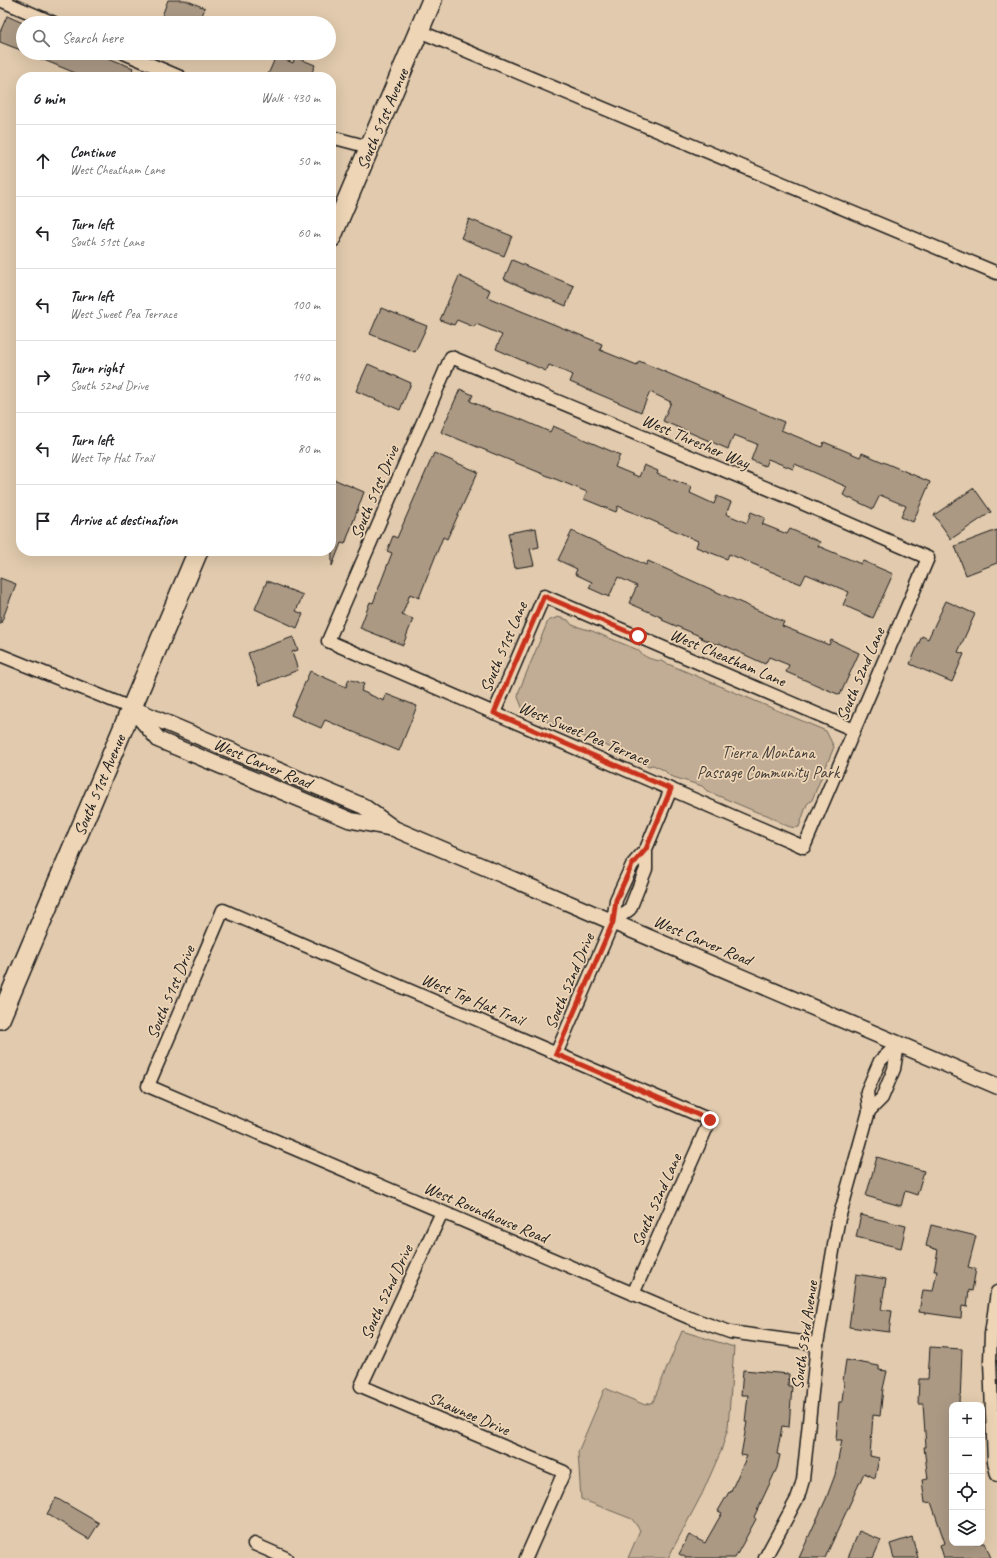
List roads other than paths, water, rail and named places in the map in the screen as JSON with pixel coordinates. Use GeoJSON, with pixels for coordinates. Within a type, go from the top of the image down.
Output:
{"type":"FeatureCollection","features":[{"type":"Feature","properties":{"kind":"main road","name":"South 51st Avenue"},"geometry":{"type":"LineString","coordinates":[[336,226],[432,0]]}},
{"type":"Feature","properties":{"kind":"main road","name":"South 51st Avenue"},"geometry":{"type":"LineString","coordinates":[[0,1018],[196,556]]}},
{"type":"Feature","properties":{"kind":"street"},"geometry":{"type":"LineString","coordinates":[[0,0],[38,16]]}},
{"type":"Feature","properties":{"kind":"street"},"geometry":{"type":"LineString","coordinates":[[419,31],[997,273]]}},
{"type":"Feature","properties":{"kind":"street"},"geometry":{"type":"LineString","coordinates":[[140,60],[168,72]]}},
{"type":"Feature","properties":{"kind":"street"},"geometry":{"type":"LineString","coordinates":[[336,138],[369,148]]}},
{"type":"Feature","properties":{"kind":"street","name":"West Thresher Way"},"geometry":{"type":"LineString","coordinates":[[451,357],[781,494],[928,558]]}},
{"type":"Feature","properties":{"kind":"street","name":"South 51st Drive"},"geometry":{"type":"LineString","coordinates":[[328,641],[451,357]]}},
{"type":"Feature","properties":{"kind":"street","name":"South 52nd Lane"},"geometry":{"type":"LineString","coordinates":[[804,847],[928,558]]}},
{"type":"Feature","properties":{"kind":"street","name":"West Cheatham Lane"},"geometry":{"type":"LineString","coordinates":[[544,596],[854,730]]}},
{"type":"Feature","properties":{"kind":"street","name":"South 51st Lane"},"geometry":{"type":"LineString","coordinates":[[494,713],[544,596]]}},
{"type":"Feature","properties":{"kind":"street","name":"West Sweet Pea Terrace"},"geometry":{"type":"LineString","coordinates":[[328,641],[804,847]]}},
{"type":"Feature","properties":{"kind":"street","name":"West Carver Road"},"geometry":{"type":"LineString","coordinates":[[0,654],[363,806],[395,828],[997,1086]]}},
{"type":"Feature","properties":{"kind":"street","name":"South 52nd Drive"},"geometry":{"type":"LineString","coordinates":[[556,1054],[613,922],[616,900],[632,865],[646,849],[671,789]]}},
{"type":"Feature","properties":{"kind":"street","name":"South 51st Drive"},"geometry":{"type":"LineString","coordinates":[[148,1086],[223,910]]}},
{"type":"Feature","properties":{"kind":"street","name":"West Top Hat Trail"},"geometry":{"type":"LineString","coordinates":[[223,910],[710,1120]]}},
{"type":"Feature","properties":{"kind":"street","name":"South 53rd Avenue"},"geometry":{"type":"LineString","coordinates":[[869,1111],[882,1098],[894,1069],[898,1044]]}},
{"type":"Feature","properties":{"kind":"street","name":"South 53rd Avenue"},"geometry":{"type":"LineString","coordinates":[[765,1558],[798,1497],[803,1480],[817,1344],[838,1222],[869,1111],[867,1091],[880,1061],[898,1044]]}},
{"type":"Feature","properties":{"kind":"street","name":"West Roundhouse Road"},"geometry":{"type":"LineString","coordinates":[[148,1086],[633,1294],[728,1332],[817,1344]]}},
{"type":"Feature","properties":{"kind":"street","name":"South 52nd Lane"},"geometry":{"type":"LineString","coordinates":[[633,1294],[710,1120]]}},
{"type":"Feature","properties":{"kind":"street","name":"South 52nd Drive"},"geometry":{"type":"LineString","coordinates":[[361,1386],[442,1212]]}},
{"type":"Feature","properties":{"kind":"street"},"geometry":{"type":"LineString","coordinates":[[997,1292],[991,1334],[990,1376],[994,1462],[997,1475]]}},
{"type":"Feature","properties":{"kind":"street","name":"Shawnee Drive"},"geometry":{"type":"LineString","coordinates":[[361,1386],[564,1472],[526,1558]]}},
{"type":"Feature","properties":{"kind":"street"},"geometry":{"type":"LineString","coordinates":[[254,1544],[286,1558]]}},
{"type":"Feature","properties":{"kind":"park label","name":"Tierra Montana Passage Community Park"},"geometry":{"type":"Point","coordinates":[768,762]}}]}
